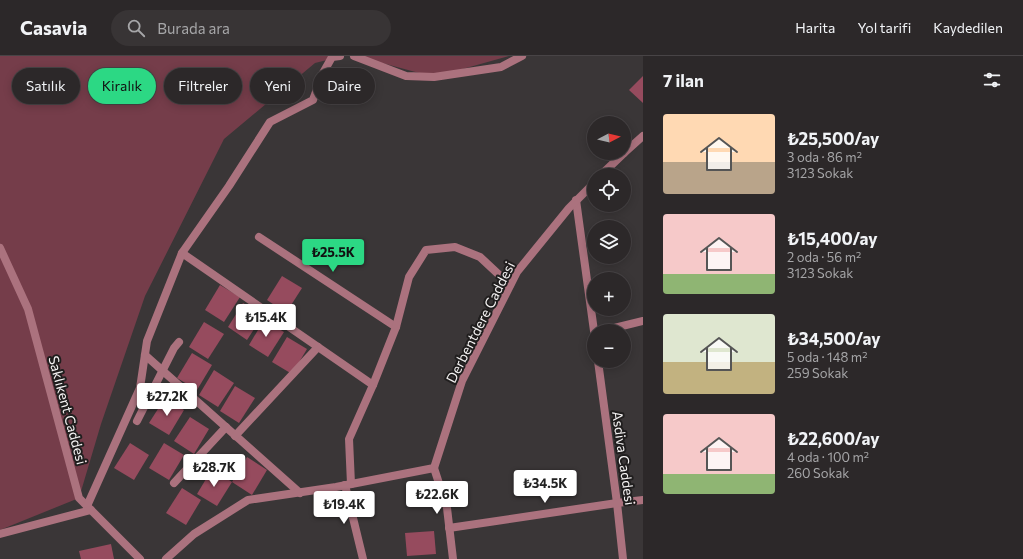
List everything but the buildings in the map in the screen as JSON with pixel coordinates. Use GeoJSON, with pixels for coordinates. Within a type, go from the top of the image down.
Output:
{"type":"FeatureCollection","features":[{"type":"Feature","properties":{"kind":"street"},"geometry":{"type":"LineString","coordinates":[[0,534],[89,508],[140,388],[147,341],[182,253],[229,186],[270,122],[313,100],[323,73],[332,57],[340,56]]}},
{"type":"Feature","properties":{"kind":"street"},"geometry":{"type":"LineString","coordinates":[[354,56],[406,76],[434,77],[500,68],[522,56]]}},
{"type":"Feature","properties":{"kind":"street"},"geometry":{"type":"LineString","coordinates":[[631,147],[643,136]]}},
{"type":"Feature","properties":{"kind":"street"},"geometry":{"type":"LineString","coordinates":[[608,168],[617,160]]}},
{"type":"Feature","properties":{"kind":"street","name":"Derbentdere Caddesi"},"geometry":{"type":"LineString","coordinates":[[434,468],[462,381],[517,272],[569,208],[587,189]]}},
{"type":"Feature","properties":{"kind":"street"},"geometry":{"type":"LineString","coordinates":[[576,200],[593,324]]}},
{"type":"Feature","properties":{"kind":"street"},"geometry":{"type":"LineString","coordinates":[[259,237],[396,327]]}},
{"type":"Feature","properties":{"kind":"street"},"geometry":{"type":"LineString","coordinates":[[363,559],[348,485],[349,439],[373,385],[396,327],[409,277],[426,250],[455,247],[480,257],[510,285]]}},
{"type":"Feature","properties":{"kind":"street","name":"Saklıkent Caddesi"},"geometry":{"type":"LineString","coordinates":[[0,248],[28,309],[78,498],[140,559]]}},
{"type":"Feature","properties":{"kind":"street"},"geometry":{"type":"LineString","coordinates":[[182,253],[373,385]]}},
{"type":"Feature","properties":{"kind":"street"},"geometry":{"type":"LineString","coordinates":[[631,324],[643,321]]}},
{"type":"Feature","properties":{"kind":"street"},"geometry":{"type":"LineString","coordinates":[[137,421],[174,348],[179,342]]}},
{"type":"Feature","properties":{"kind":"street"},"geometry":{"type":"LineString","coordinates":[[235,436],[318,347]]}},
{"type":"Feature","properties":{"kind":"street"},"geometry":{"type":"LineString","coordinates":[[145,356],[300,493]]}},
{"type":"Feature","properties":{"kind":"street","name":"Asdiva Caddesi"},"geometry":{"type":"LineString","coordinates":[[599,368],[623,559]]}},
{"type":"Feature","properties":{"kind":"street"},"geometry":{"type":"LineString","coordinates":[[174,483],[226,427]]}},
{"type":"Feature","properties":{"kind":"street"},"geometry":{"type":"LineString","coordinates":[[166,559],[194,534],[248,500],[348,485],[434,468],[447,508],[453,559]]}},
{"type":"Feature","properties":{"kind":"street"},"geometry":{"type":"LineString","coordinates":[[449,528],[643,500]]}},
{"type":"Feature","properties":{"kind":"shaded area"},"geometry":{"type":"Polygon","coordinates":[[[0,56],[343,56],[315,63],[305,71],[305,68],[250,68],[250,104],[266,104],[224,139],[145,296],[101,424],[79,498],[0,530],[0,56]]]}},
{"type":"Feature","properties":{"kind":"shaded area"},"geometry":{"type":"Polygon","coordinates":[[[356,56],[509,56],[434,77],[356,56]]]}}]}
